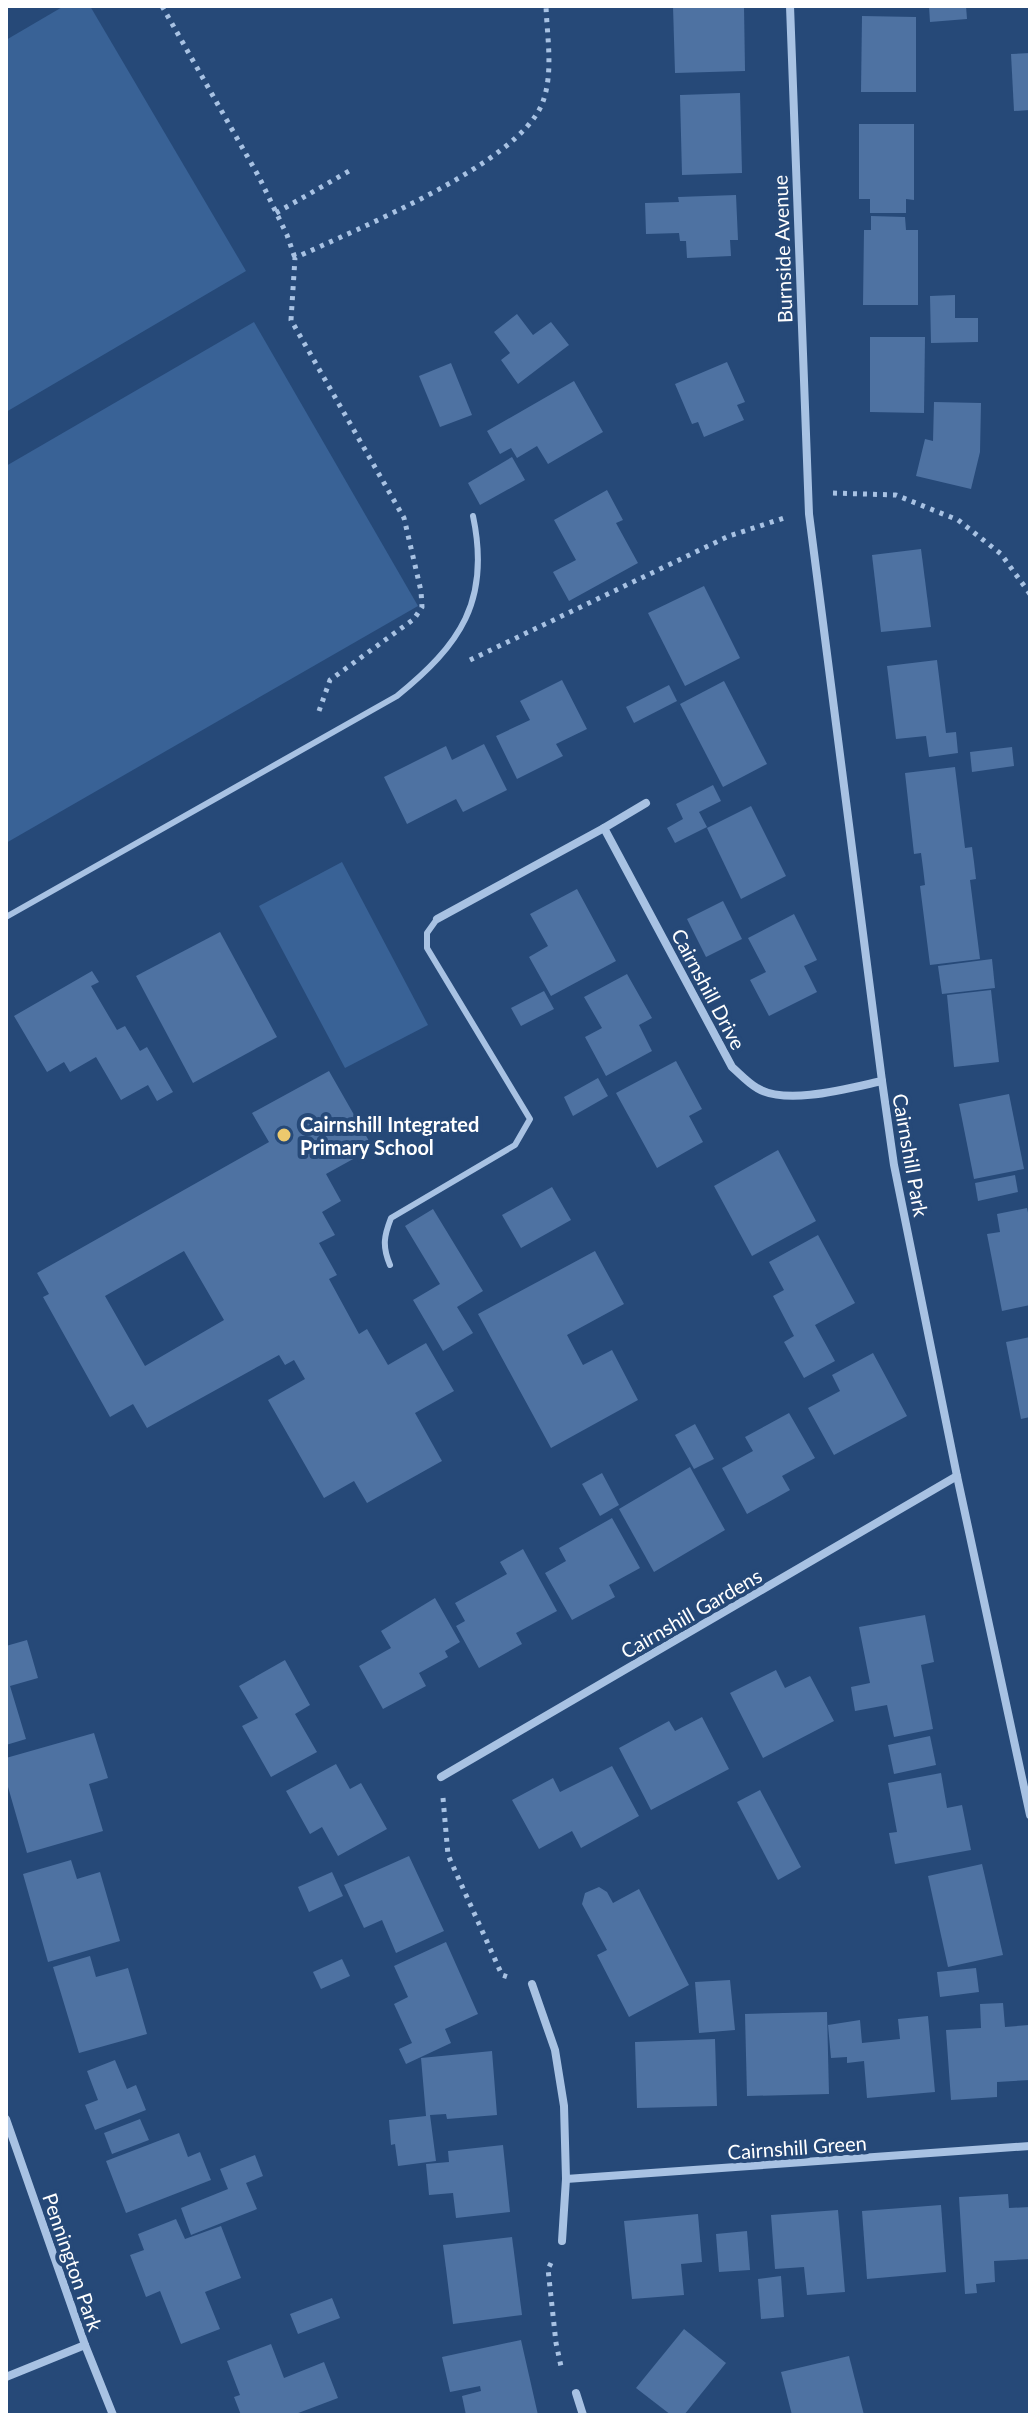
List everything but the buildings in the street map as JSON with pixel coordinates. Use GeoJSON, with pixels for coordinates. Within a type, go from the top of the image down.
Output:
{"type":"FeatureCollection","features":[{"type":"Feature","properties":{"kind":"street","name":"Burnside Avenue"},"geometry":{"type":"LineString","coordinates":[[790,6],[808,491]]}},
{"type":"Feature","properties":{"kind":"street","name":"Cairnshill Park"},"geometry":{"type":"LineString","coordinates":[[808,491],[894,1165],[1030,1815]]}},
{"type":"Feature","properties":{"kind":"street"},"geometry":{"type":"LineString","coordinates":[[437,919],[646,803]]}},
{"type":"Feature","properties":{"kind":"street","name":"Cairnshill Drive"},"geometry":{"type":"LineString","coordinates":[[604,828],[732,1067],[758,1089],[787,1095],[882,1081]]}},
{"type":"Feature","properties":{"kind":"street","name":"Cairnshill Gardens"},"geometry":{"type":"LineString","coordinates":[[441,1777],[957,1476]]}},
{"type":"Feature","properties":{"kind":"street"},"geometry":{"type":"LineString","coordinates":[[532,1984],[555,2050],[564,2106],[566,2179],[562,2241]]}},
{"type":"Feature","properties":{"kind":"street","name":"Pennington Park"},"geometry":{"type":"LineString","coordinates":[[6,2119],[85,2345],[113,2415]]}},
{"type":"Feature","properties":{"kind":"street","name":"Cairnshill Green"},"geometry":{"type":"LineString","coordinates":[[566,2179],[1030,2146]]}},
{"type":"Feature","properties":{"kind":"street"},"geometry":{"type":"LineString","coordinates":[[6,2377],[85,2345]]}},
{"type":"Feature","properties":{"kind":"street"},"geometry":{"type":"LineString","coordinates":[[576,2393],[583,2415]]}},
{"type":"Feature","properties":{"kind":"lane"},"geometry":{"type":"LineString","coordinates":[[6,917],[397,696],[431,668],[453,643],[469,613],[477,581],[479,545],[473,516]]}},
{"type":"Feature","properties":{"kind":"lane"},"geometry":{"type":"LineString","coordinates":[[390,1265],[384,1251],[384,1237],[391,1218],[515,1145],[530,1119],[427,948],[427,933],[437,919]]}},
{"type":"Feature","properties":{"kind":"path"},"geometry":{"type":"LineString","coordinates":[[162,6],[259,177],[276,213],[295,258],[291,320],[404,518],[421,591],[422,607],[414,619],[330,680],[307,746]]}},
{"type":"Feature","properties":{"kind":"path"},"geometry":{"type":"LineString","coordinates":[[295,258],[467,173],[519,134],[541,106],[548,81],[546,6]]}},
{"type":"Feature","properties":{"kind":"path"},"geometry":{"type":"LineString","coordinates":[[276,213],[349,171]]}},
{"type":"Feature","properties":{"kind":"path"},"geometry":{"type":"LineString","coordinates":[[808,491],[896,495],[958,520],[1001,554],[1030,594]]}},
{"type":"Feature","properties":{"kind":"path"},"geometry":{"type":"LineString","coordinates":[[465,662],[729,536],[775,519],[809,514]]}},
{"type":"Feature","properties":{"kind":"path"},"geometry":{"type":"LineString","coordinates":[[441,1777],[448,1855],[502,1975],[532,1984]]}},
{"type":"Feature","properties":{"kind":"path"},"geometry":{"type":"LineString","coordinates":[[562,2241],[548,2269],[563,2376],[576,2393]]}},
{"type":"Feature","properties":{"kind":"shaded area"},"geometry":{"type":"Polygon","coordinates":[[[64,6],[90,6],[246,271],[6,412],[6,40],[64,6]]]}},
{"type":"Feature","properties":{"kind":"shaded area"},"geometry":{"type":"Polygon","coordinates":[[[254,322],[418,606],[6,843],[6,466],[254,322]]]}},
{"type":"Feature","properties":{"kind":"shaded area"},"geometry":{"type":"Polygon","coordinates":[[[342,862],[428,1025],[345,1068],[259,906],[342,862]]]}},
{"type":"Feature","properties":{"kind":"place","name":"Cairnshill Integrated Primary School"},"geometry":{"type":"Point","coordinates":[284,1135]}}]}
